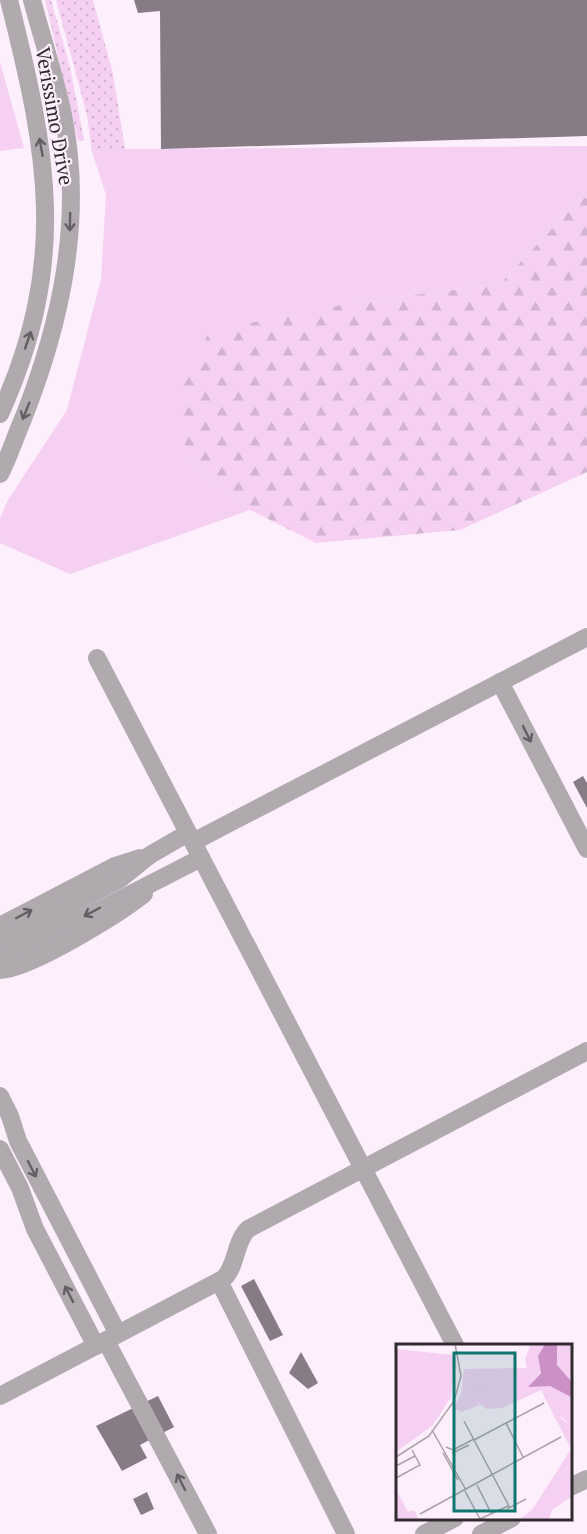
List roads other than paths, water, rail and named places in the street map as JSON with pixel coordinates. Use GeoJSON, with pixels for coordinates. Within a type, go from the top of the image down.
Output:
{"type":"FeatureCollection","features":[{"type":"Feature","properties":{"kind":"street","name":"Verissimo Drive"},"geometry":{"type":"LineString","coordinates":[[0,414],[11,390],[39,302],[47,213],[44,167],[37,121],[9,0]]}},
{"type":"Feature","properties":{"kind":"street","name":"Verissimo Drive"},"geometry":{"type":"LineString","coordinates":[[0,474],[52,341],[67,262],[70,225],[70,184],[63,115],[32,0]]}},
{"type":"Feature","properties":{"kind":"street"},"geometry":{"type":"LineString","coordinates":[[0,926],[115,866],[194,844],[587,638]]}},
{"type":"Feature","properties":{"kind":"street"},"geometry":{"type":"LineString","coordinates":[[97,658],[454,1344]]}},
{"type":"Feature","properties":{"kind":"street"},"geometry":{"type":"LineString","coordinates":[[500,682],[587,849]]}},
{"type":"Feature","properties":{"kind":"street"},"geometry":{"type":"LineString","coordinates":[[0,970],[21,965],[122,912],[161,879],[194,844]]}},
{"type":"Feature","properties":{"kind":"street"},"geometry":{"type":"LineString","coordinates":[[0,942],[120,879],[150,855]]}},
{"type":"Feature","properties":{"kind":"street"},"geometry":{"type":"LineString","coordinates":[[0,961],[119,898],[161,879]]}},
{"type":"Feature","properties":{"kind":"street"},"geometry":{"type":"LineString","coordinates":[[0,1396],[219,1281],[229,1273],[243,1234],[248,1229],[587,1052]]}},
{"type":"Feature","properties":{"kind":"street"},"geometry":{"type":"LineString","coordinates":[[0,1096],[107,1340],[208,1534]]}},
{"type":"Feature","properties":{"kind":"street"},"geometry":{"type":"LineString","coordinates":[[0,1121],[18,1141]]}},
{"type":"Feature","properties":{"kind":"street"},"geometry":{"type":"LineString","coordinates":[[0,1149],[20,1188],[35,1229]]}},
{"type":"Feature","properties":{"kind":"street"},"geometry":{"type":"LineString","coordinates":[[0,1174],[107,1340]]}},
{"type":"Feature","properties":{"kind":"street"},"geometry":{"type":"LineString","coordinates":[[219,1281],[346,1534]]}},
{"type":"Feature","properties":{"kind":"street"},"geometry":{"type":"LineString","coordinates":[[572,1486],[587,1479]]}},
{"type":"Feature","properties":{"kind":"street"},"geometry":{"type":"LineString","coordinates":[[424,1534],[453,1519]]}},
{"type":"Feature","properties":{"kind":"street"},"geometry":{"type":"LineString","coordinates":[[481,1534],[510,1519]]}}]}
